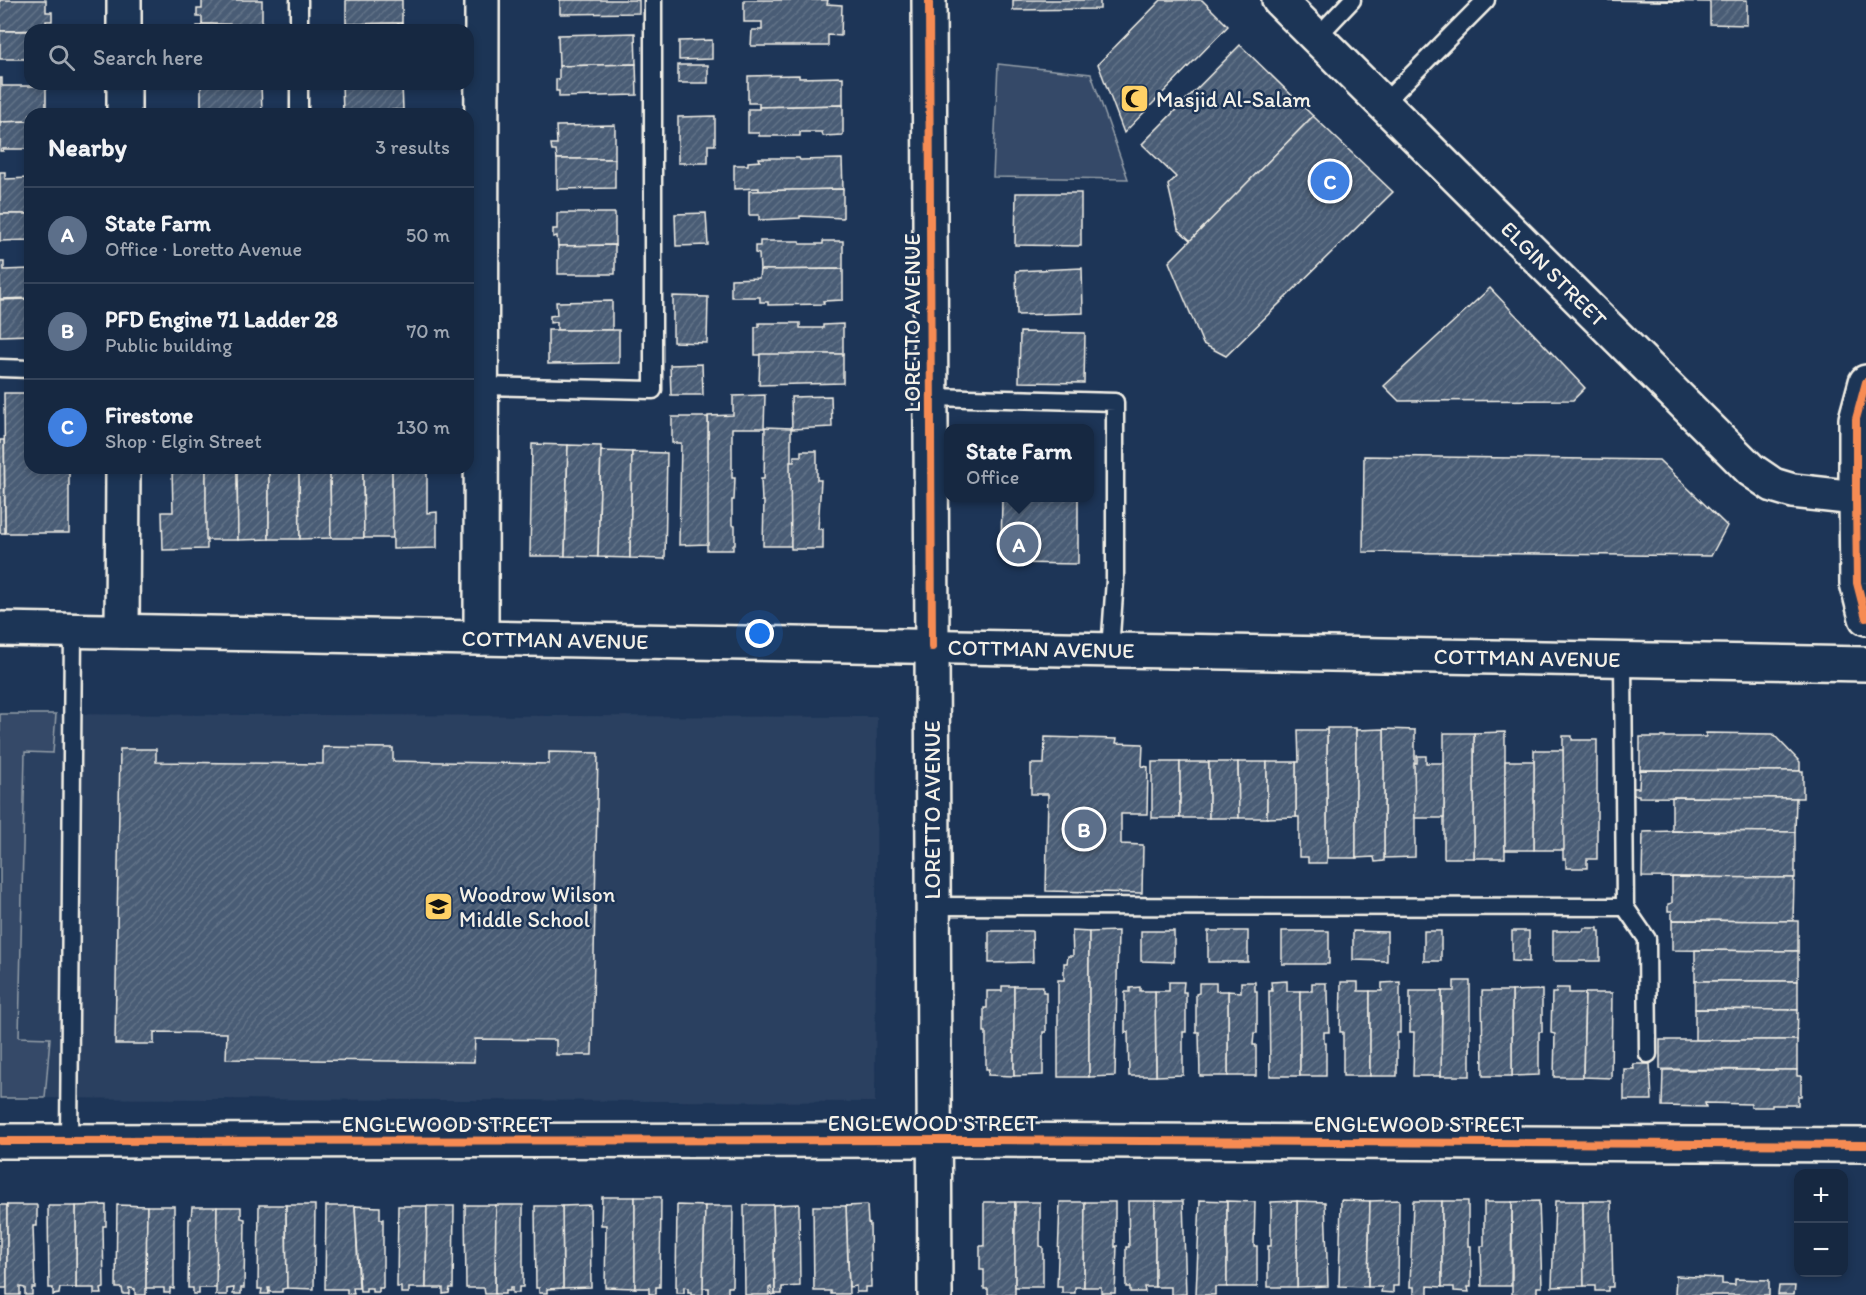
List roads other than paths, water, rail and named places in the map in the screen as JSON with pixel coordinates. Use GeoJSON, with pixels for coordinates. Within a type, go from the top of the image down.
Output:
{"type":"FeatureCollection","features":[{"type":"Feature","properties":{"kind":"street"},"geometry":{"type":"LineString","coordinates":[[124,0],[124,24]]}},
{"type":"Feature","properties":{"kind":"street"},"geometry":{"type":"LineString","coordinates":[[481,638],[477,373],[482,0]]}},
{"type":"Feature","properties":{"kind":"street","name":"LORETTO AVENUE"},"geometry":{"type":"LineString","coordinates":[[929,0],[934,1295]]}},
{"type":"Feature","properties":{"kind":"street","name":"ELGIN STREET"},"geometry":{"type":"LineString","coordinates":[[1279,0],[1751,470],[1773,485],[1793,491],[1856,498]]}},
{"type":"Feature","properties":{"kind":"street"},"geometry":{"type":"LineString","coordinates":[[124,90],[124,108]]}},
{"type":"Feature","properties":{"kind":"street"},"geometry":{"type":"LineString","coordinates":[[1866,382],[1856,419],[1857,583],[1866,618]]}},
{"type":"Feature","properties":{"kind":"street"},"geometry":{"type":"LineString","coordinates":[[122,631],[123,474]]}},
{"type":"Feature","properties":{"kind":"street","name":"COTTMAN AVENUE"},"geometry":{"type":"LineString","coordinates":[[0,629],[1866,664]]}},
{"type":"Feature","properties":{"kind":"street","name":"ENGLEWOOD STREET"},"geometry":{"type":"LineString","coordinates":[[0,1142],[934,1140],[1866,1145]]}},
{"type":"Feature","properties":{"kind":"lane"},"geometry":{"type":"LineString","coordinates":[[299,0],[299,24]]}},
{"type":"Feature","properties":{"kind":"lane"},"geometry":{"type":"LineString","coordinates":[[477,373],[653,390],[652,0]]}},
{"type":"Feature","properties":{"kind":"lane"},"geometry":{"type":"LineString","coordinates":[[1316,38],[1353,0]]}},
{"type":"Feature","properties":{"kind":"lane"},"geometry":{"type":"LineString","coordinates":[[1383,104],[1486,0]]}},
{"type":"Feature","properties":{"kind":"lane"},"geometry":{"type":"LineString","coordinates":[[299,90],[299,108]]}},
{"type":"Feature","properties":{"kind":"lane"},"geometry":{"type":"LineString","coordinates":[[0,368],[24,369]]}},
{"type":"Feature","properties":{"kind":"lane"},"geometry":{"type":"LineString","coordinates":[[931,397],[1115,402],[1115,580],[1110,650]]}},
{"type":"Feature","properties":{"kind":"lane"},"geometry":{"type":"LineString","coordinates":[[69,1142],[73,630]]}},
{"type":"Feature","properties":{"kind":"lane"},"geometry":{"type":"LineString","coordinates":[[1623,660],[1625,907],[1647,939],[1648,1054]]}},
{"type":"Feature","properties":{"kind":"lane"},"geometry":{"type":"LineString","coordinates":[[932,906],[1625,907]]}},
{"type":"Feature","properties":{"kind":"place","name":"Masjid Al-Salam"},"geometry":{"type":"Point","coordinates":[1135,99]}},
{"type":"Feature","properties":{"kind":"place","name":"Firestone"},"geometry":{"type":"Point","coordinates":[1330,181]}},
{"type":"Feature","properties":{"kind":"place","name":"State Farm"},"geometry":{"type":"Point","coordinates":[1019,544]}},
{"type":"Feature","properties":{"kind":"place","name":"PFD Engine 71 Ladder 28"},"geometry":{"type":"Point","coordinates":[1084,829]}},
{"type":"Feature","properties":{"kind":"place","name":"Woodrow Wilson Middle School"},"geometry":{"type":"Point","coordinates":[438,907]}}]}
